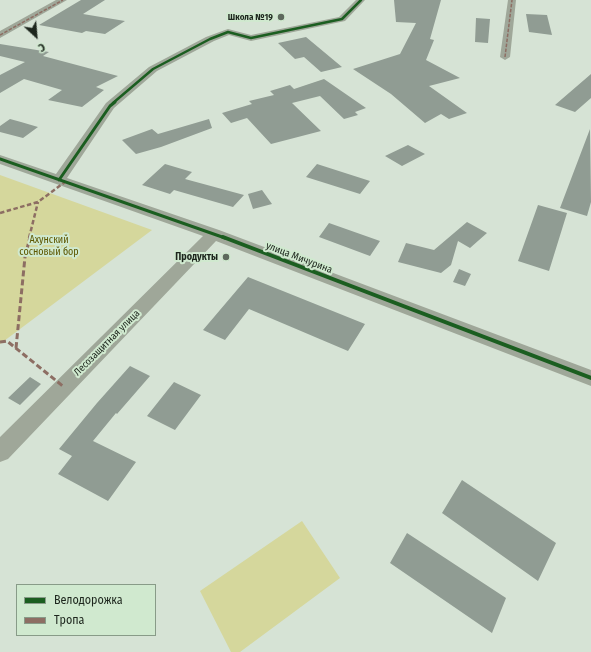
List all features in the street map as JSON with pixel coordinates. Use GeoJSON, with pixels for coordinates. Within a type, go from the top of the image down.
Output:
{"type":"FeatureCollection","features":[{"type":"Feature","properties":{"kind":"street"},"geometry":{"type":"LineString","coordinates":[[59,180],[110,106],[153,69],[210,39],[228,32],[251,38],[342,19],[361,0]]}},
{"type":"Feature","properties":{"kind":"street"},"geometry":{"type":"LineString","coordinates":[[505,57],[512,0],[507,0]]}},
{"type":"Feature","properties":{"kind":"street"},"geometry":{"type":"LineString","coordinates":[[43,1],[60,2]]}},
{"type":"Feature","properties":{"kind":"street"},"geometry":{"type":"LineString","coordinates":[[0,35],[60,2]]}},
{"type":"Feature","properties":{"kind":"street","name":"улица Мичурина"},"geometry":{"type":"LineString","coordinates":[[0,159],[214,234],[591,378]]}},
{"type":"Feature","properties":{"kind":"street","name":"Лесозащитная улица"},"geometry":{"type":"LineString","coordinates":[[0,452],[214,234]]}},
{"type":"Feature","properties":{"kind":"green space","name":"Ахунский сосновый бор"},"geometry":{"type":"Polygon","coordinates":[[[0,175],[152,230],[0,344],[0,175]]]}},
{"type":"Feature","properties":{"kind":"green space"},"geometry":{"type":"Polygon","coordinates":[[[302,521],[340,578],[240,652],[231,652],[200,591],[302,521]]]}},
{"type":"Feature","properties":{"kind":"building"},"geometry":{"type":"Polygon","coordinates":[[[81,0],[105,0],[83,14],[125,21],[105,34],[86,31],[82,33],[39,25],[81,0]]]}},
{"type":"Feature","properties":{"kind":"building"},"geometry":{"type":"Polygon","coordinates":[[[394,0],[441,0],[430,39],[434,40],[426,60],[460,78],[429,86],[467,113],[449,119],[441,114],[425,123],[391,94],[353,69],[400,54],[416,23],[396,22],[394,0]]]}},
{"type":"Feature","properties":{"kind":"building"},"geometry":{"type":"Polygon","coordinates":[[[526,14],[547,15],[552,35],[529,32],[526,14]]]}},
{"type":"Feature","properties":{"kind":"building"},"geometry":{"type":"Polygon","coordinates":[[[476,18],[490,19],[488,43],[475,42],[476,18]]]}},
{"type":"Feature","properties":{"kind":"building"},"geometry":{"type":"Polygon","coordinates":[[[306,37],[342,67],[321,72],[304,57],[295,59],[278,43],[306,37]]]}},
{"type":"Feature","properties":{"kind":"building"},"geometry":{"type":"Polygon","coordinates":[[[0,44],[49,52],[43,56],[118,76],[96,87],[104,90],[82,107],[48,100],[62,90],[24,79],[0,93],[0,75],[25,62],[0,56],[0,44]]]}},
{"type":"Feature","properties":{"kind":"building"},"geometry":{"type":"Polygon","coordinates":[[[591,74],[591,98],[575,112],[555,105],[591,74]]]}},
{"type":"Feature","properties":{"kind":"building"},"geometry":{"type":"Polygon","coordinates":[[[324,79],[366,108],[355,112],[358,115],[344,119],[320,96],[292,103],[321,131],[271,144],[247,118],[231,123],[222,113],[252,104],[249,101],[274,95],[270,91],[290,85],[294,89],[324,79]]]}},
{"type":"Feature","properties":{"kind":"building"},"geometry":{"type":"Polygon","coordinates":[[[10,119],[38,127],[23,138],[0,132],[0,126],[10,119]]]}},
{"type":"Feature","properties":{"kind":"building"},"geometry":{"type":"Polygon","coordinates":[[[209,119],[212,128],[161,147],[136,154],[122,140],[152,129],[158,134],[209,119]]]}},
{"type":"Feature","properties":{"kind":"building"},"geometry":{"type":"Polygon","coordinates":[[[590,129],[591,202],[587,216],[560,208],[590,129]]]}},
{"type":"Feature","properties":{"kind":"building"},"geometry":{"type":"Polygon","coordinates":[[[408,145],[425,154],[402,166],[385,156],[408,145]]]}},
{"type":"Feature","properties":{"kind":"building"},"geometry":{"type":"Polygon","coordinates":[[[165,164],[192,172],[185,179],[244,195],[233,207],[174,190],[170,194],[142,185],[165,164]]]}},
{"type":"Feature","properties":{"kind":"building"},"geometry":{"type":"Polygon","coordinates":[[[317,164],[370,181],[360,194],[306,177],[317,164]]]}},
{"type":"Feature","properties":{"kind":"building"},"geometry":{"type":"Polygon","coordinates":[[[262,190],[272,204],[253,209],[248,194],[262,190]]]}},
{"type":"Feature","properties":{"kind":"building"},"geometry":{"type":"Polygon","coordinates":[[[538,205],[567,213],[549,271],[518,261],[538,205]]]}},
{"type":"Feature","properties":{"kind":"building"},"geometry":{"type":"Polygon","coordinates":[[[467,222],[487,233],[470,248],[458,241],[451,265],[441,273],[398,262],[406,243],[434,250],[467,222]]]}},
{"type":"Feature","properties":{"kind":"building"},"geometry":{"type":"Polygon","coordinates":[[[329,223],[380,241],[370,256],[319,237],[329,223]]]}},
{"type":"Feature","properties":{"kind":"building"},"geometry":{"type":"Polygon","coordinates":[[[459,269],[471,274],[465,286],[453,282],[459,269]]]}},
{"type":"Feature","properties":{"kind":"building"},"geometry":{"type":"Polygon","coordinates":[[[248,277],[365,324],[348,351],[249,309],[225,340],[203,330],[248,277]]]}},
{"type":"Feature","properties":{"kind":"building"},"geometry":{"type":"Polygon","coordinates":[[[130,366],[150,376],[93,441],[136,462],[108,501],[58,474],[72,456],[59,449],[130,366]]]}},
{"type":"Feature","properties":{"kind":"building"},"geometry":{"type":"Polygon","coordinates":[[[30,377],[41,384],[20,405],[8,398],[30,377]]]}},
{"type":"Feature","properties":{"kind":"building"},"geometry":{"type":"Polygon","coordinates":[[[174,382],[201,395],[175,430],[147,416],[174,382]]]}},
{"type":"Feature","properties":{"kind":"building"},"geometry":{"type":"Polygon","coordinates":[[[462,480],[556,543],[538,581],[442,513],[462,480]]]}},
{"type":"Feature","properties":{"kind":"building"},"geometry":{"type":"Polygon","coordinates":[[[407,533],[506,598],[492,633],[390,563],[407,533]]]}},
{"type":"Feature","properties":{"kind":"marked path"},"geometry":{"type":"LineString","coordinates":[[0,35],[63,0]]}},
{"type":"Feature","properties":{"kind":"marked path"},"geometry":{"type":"LineString","coordinates":[[505,57],[512,0]]}},
{"type":"Feature","properties":{"kind":"marked path"},"geometry":{"type":"LineString","coordinates":[[0,213],[38,202],[65,182]]}},
{"type":"Feature","properties":{"kind":"marked path"},"geometry":{"type":"LineString","coordinates":[[16,348],[15,344],[25,257],[38,202]]}},
{"type":"Feature","properties":{"kind":"marked path"},"geometry":{"type":"LineString","coordinates":[[0,342],[7,341],[64,387]]}},
{"type":"Feature","properties":{"kind":"cycle path"},"geometry":{"type":"LineString","coordinates":[[59,180],[110,106],[153,69],[210,39],[228,32],[251,38],[342,19],[361,0]]}},
{"type":"Feature","properties":{"kind":"cycle path"},"geometry":{"type":"LineString","coordinates":[[0,159],[214,234],[591,378]]}},
{"type":"Feature","properties":{"kind":"place","name":"Школа №19"},"geometry":{"type":"Point","coordinates":[281,17]}},
{"type":"Feature","properties":{"kind":"place","name":"Продукты"},"geometry":{"type":"Point","coordinates":[226,257]}}]}
